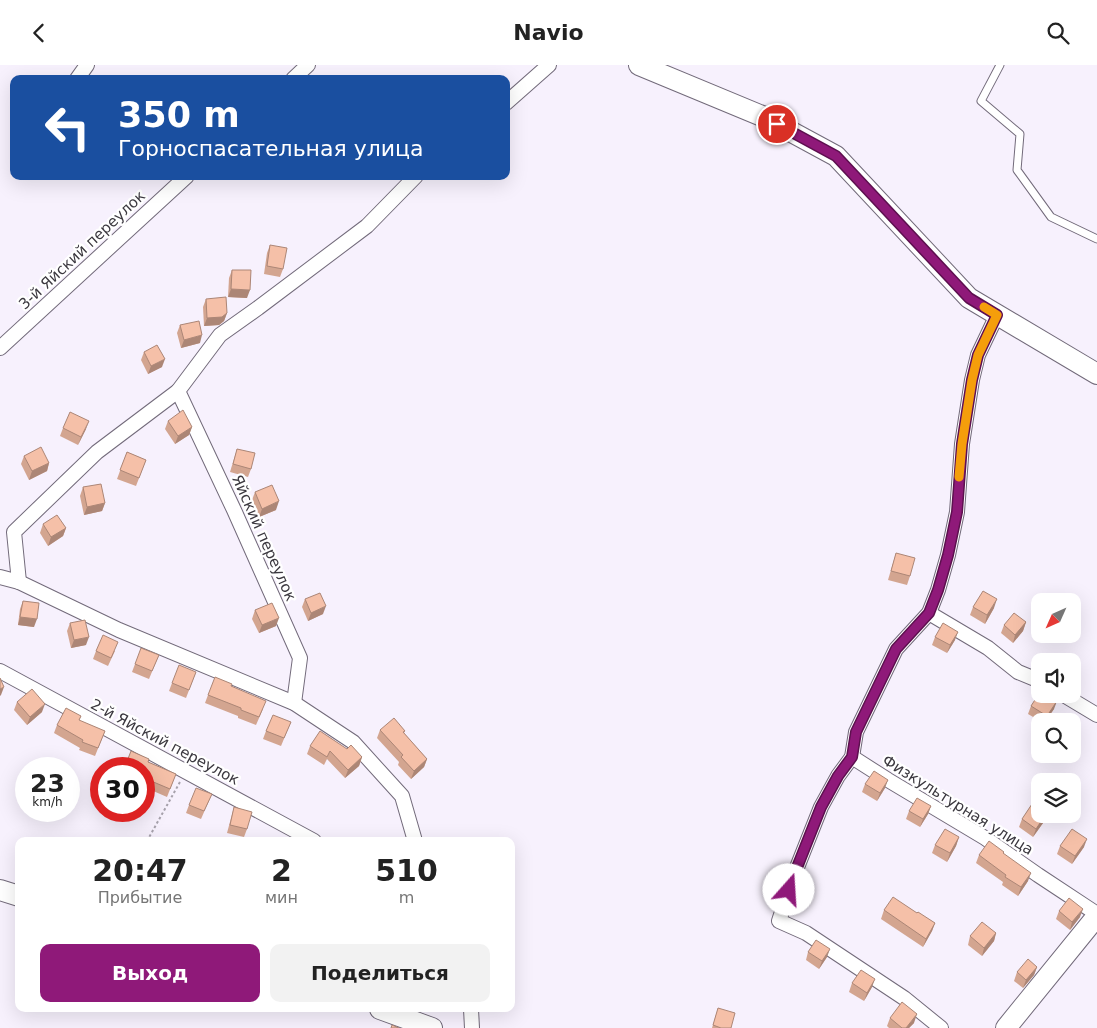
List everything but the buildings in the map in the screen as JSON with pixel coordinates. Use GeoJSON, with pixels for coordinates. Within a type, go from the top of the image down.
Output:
{"type":"FeatureCollection","features":[{"type":"Feature","properties":{"kind":"street"},"geometry":{"type":"LineString","coordinates":[[297,75],[308,65]]}},
{"type":"Feature","properties":{"kind":"street"},"geometry":{"type":"LineString","coordinates":[[510,99],[549,65]]}},
{"type":"Feature","properties":{"kind":"street"},"geometry":{"type":"LineString","coordinates":[[640,65],[762,116],[836,156],[969,298],[1097,374]]}},
{"type":"Feature","properties":{"kind":"street","name":"3-й Яйский переулок"},"geometry":{"type":"LineString","coordinates":[[0,348],[183,180]]}},
{"type":"Feature","properties":{"kind":"street"},"geometry":{"type":"LineString","coordinates":[[19,582],[14,533],[97,452],[178,391],[220,335],[367,226],[410,180]]}},
{"type":"Feature","properties":{"kind":"street"},"geometry":{"type":"LineString","coordinates":[[941,1028],[904,998],[806,933],[779,921],[794,875],[821,807],[838,776],[852,757],[856,732],[896,649],[929,613],[938,590],[957,512],[962,444],[972,380],[978,355],[997,315]]}},
{"type":"Feature","properties":{"kind":"street","name":"Яйский переулок"},"geometry":{"type":"LineString","coordinates":[[178,391],[230,501],[300,658],[294,703]]}},
{"type":"Feature","properties":{"kind":"street"},"geometry":{"type":"LineString","coordinates":[[2,580],[19,582],[119,630],[294,703],[353,742],[402,796],[414,837]]}},
{"type":"Feature","properties":{"kind":"street"},"geometry":{"type":"LineString","coordinates":[[929,613],[988,648],[1018,672],[1031,677]]}},
{"type":"Feature","properties":{"kind":"street","name":"2-й Яйский переулок"},"geometry":{"type":"LineString","coordinates":[[0,671],[307,837]]}},
{"type":"Feature","properties":{"kind":"street"},"geometry":{"type":"LineString","coordinates":[[1077,703],[1097,715]]}},
{"type":"Feature","properties":{"kind":"street","name":"Физкультурная улица"},"geometry":{"type":"LineString","coordinates":[[852,757],[985,837],[1097,915]]}},
{"type":"Feature","properties":{"kind":"street"},"geometry":{"type":"LineString","coordinates":[[0,890],[15,895]]}},
{"type":"Feature","properties":{"kind":"street"},"geometry":{"type":"LineString","coordinates":[[1006,1028],[1097,915]]}},
{"type":"Feature","properties":{"kind":"street"},"geometry":{"type":"LineString","coordinates":[[388,1012],[432,1028]]}},
{"type":"Feature","properties":{"kind":"street"},"geometry":{"type":"LineString","coordinates":[[471,1012],[472,1028]]}},
{"type":"Feature","properties":{"kind":"lane"},"geometry":{"type":"LineString","coordinates":[[1000,65],[981,101],[1020,134],[1017,170],[1051,217],[1097,239]]}},
{"type":"Feature","properties":{"kind":"path"},"geometry":{"type":"LineString","coordinates":[[149,837],[186,772]]}},
{"type":"Feature","properties":{"kind":"slow traffic"},"geometry":{"type":"LineString","coordinates":[[959,477],[972,380],[978,355],[997,315],[984,307]]}},
{"type":"Feature","properties":{"kind":"route"},"geometry":{"type":"LineString","coordinates":[[777,124],[836,156],[969,298],[997,315],[978,355],[972,380],[962,444],[957,512],[938,590],[929,613],[896,649],[856,732],[852,757],[838,776],[821,807],[789,890]]}}]}
